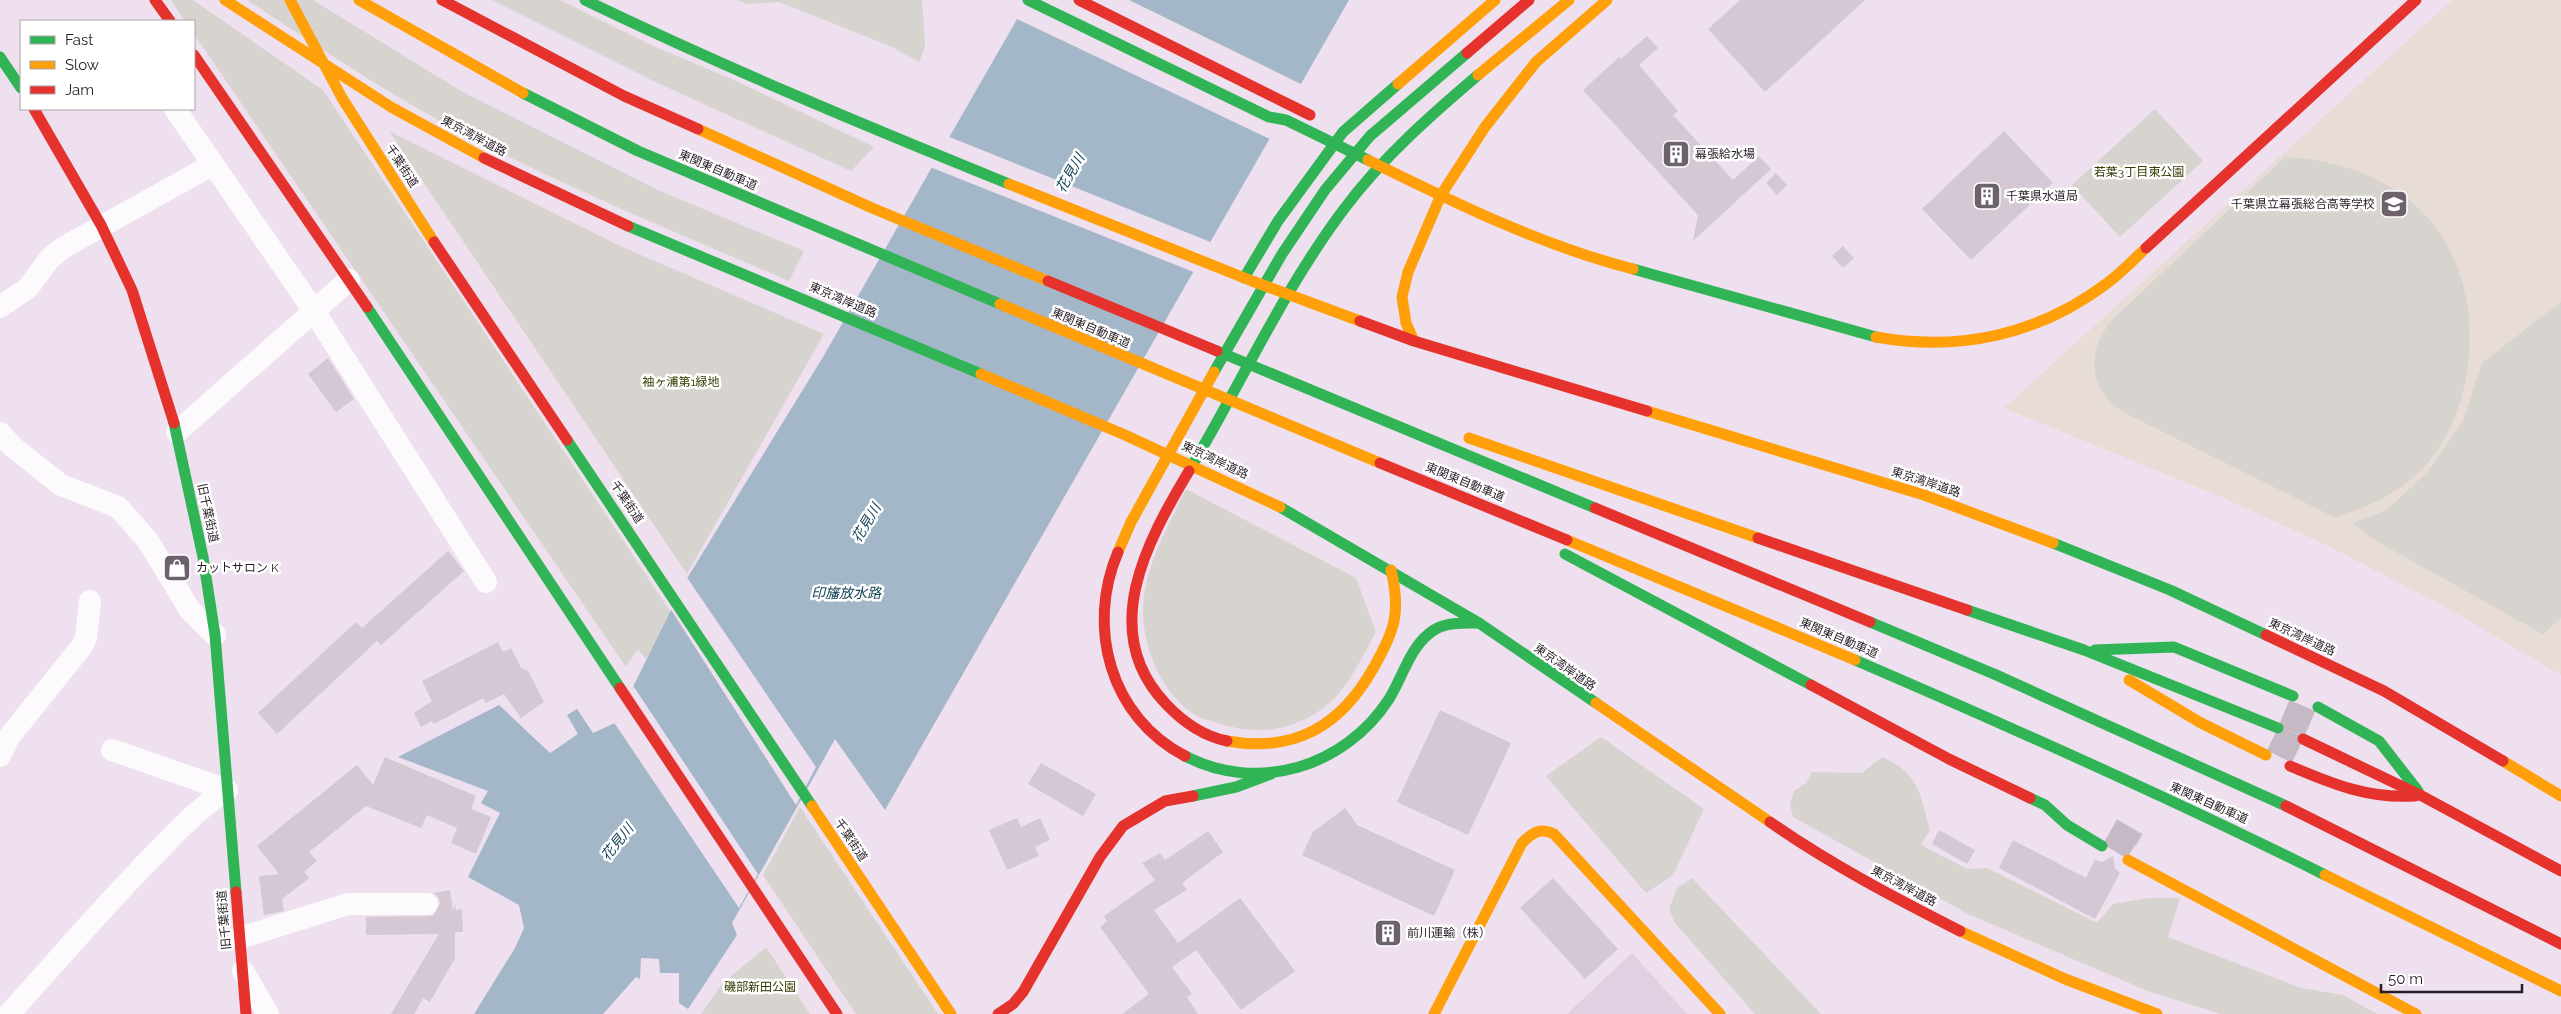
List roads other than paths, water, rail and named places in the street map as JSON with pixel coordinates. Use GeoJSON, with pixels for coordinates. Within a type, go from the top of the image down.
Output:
{"type":"FeatureCollection","features":[{"type":"Feature","properties":{"kind":"main road","name":"東京湾岸道路"},"geometry":{"type":"LineString","coordinates":[[225,0],[390,107],[492,162],[591,210],[817,303],[1213,474],[1292,513],[1479,623],[1800,843],[1900,901],[1993,947],[2065,979],[2157,1014]]}},
{"type":"Feature","properties":{"kind":"main road","name":"千葉街道"},"geometry":{"type":"LineString","coordinates":[[290,0],[333,83],[370,142],[951,1014]]}},
{"type":"Feature","properties":{"kind":"main road","name":"東関東自動車道"},"geometry":{"type":"LineString","coordinates":[[359,0],[449,55],[638,151],[1252,411],[1703,595],[1966,708],[2229,827],[2561,991]]}},
{"type":"Feature","properties":{"kind":"main road","name":"東関東自動車道"},"geometry":{"type":"LineString","coordinates":[[442,0],[624,96],[872,208],[1994,674],[2123,730],[2316,821],[2561,944]]}},
{"type":"Feature","properties":{"kind":"main road","name":"東京湾岸道路"},"geometry":{"type":"LineString","coordinates":[[585,0],[649,31],[878,131],[1243,278],[1414,342],[1755,442],[1924,495],[2014,527],[2170,590],[2384,691],[2561,796]]}},
{"type":"Feature","properties":{"kind":"main road"},"geometry":{"type":"LineString","coordinates":[[1028,0],[1269,116],[1286,120],[1392,172],[1510,226],[1619,266],[1682,280],[1886,341],[1936,344],[1968,343],[2005,336],[2030,328],[2084,301],[2108,283],[2416,0]]}},
{"type":"Feature","properties":{"kind":"main road"},"geometry":{"type":"LineString","coordinates":[[1079,0],[1403,161]]}},
{"type":"Feature","properties":{"kind":"main road"},"geometry":{"type":"LineString","coordinates":[[1243,278],[1278,221],[1338,146],[1343,132],[1495,0]]}},
{"type":"Feature","properties":{"kind":"main road"},"geometry":{"type":"LineString","coordinates":[[1271,774],[1249,774],[1220,769],[1181,754],[1157,738],[1131,710],[1114,677],[1104,639],[1103,601],[1114,555],[1238,329],[1282,254],[1325,190],[1370,136],[1529,0]]}},
{"type":"Feature","properties":{"kind":"main road"},"geometry":{"type":"LineString","coordinates":[[1391,570],[1399,601],[1399,613],[1390,638],[1366,681],[1347,707],[1321,727],[1302,736],[1271,744],[1255,745],[1231,743],[1205,735],[1184,722],[1170,710],[1142,672],[1132,638],[1131,617],[1133,600],[1144,556],[1176,495],[1302,272],[1345,208],[1411,135],[1569,0]]}},
{"type":"Feature","properties":{"kind":"main road"},"geometry":{"type":"LineString","coordinates":[[1414,342],[1406,323],[1402,297],[1408,272],[1441,195],[1444,180],[1536,62],[1607,0]]}},
{"type":"Feature","properties":{"kind":"main road"},"geometry":{"type":"LineString","coordinates":[[195,56],[349,280],[837,1014]]}},
{"type":"Feature","properties":{"kind":"main road"},"geometry":{"type":"LineString","coordinates":[[0,57],[20,87]]}},
{"type":"Feature","properties":{"kind":"main road","name":"旧千葉街道"},"geometry":{"type":"LineString","coordinates":[[35,110],[101,225],[132,290],[177,432],[203,557],[215,635],[226,790],[246,1014]]}},
{"type":"Feature","properties":{"kind":"main road"},"geometry":{"type":"LineString","coordinates":[[1444,180],[1462,189]]}},
{"type":"Feature","properties":{"kind":"main road"},"geometry":{"type":"LineString","coordinates":[[1596,246],[1682,280]]}},
{"type":"Feature","properties":{"kind":"main road"},"geometry":{"type":"LineString","coordinates":[[1333,399],[1377,406],[1404,416]]}},
{"type":"Feature","properties":{"kind":"main road"},"geometry":{"type":"LineString","coordinates":[[1460,435],[2084,650],[2157,678],[2208,709],[2275,733]]}},
{"type":"Feature","properties":{"kind":"main road"},"geometry":{"type":"LineString","coordinates":[[1497,510],[1520,530],[1949,759],[2012,791],[2045,805],[2074,812]]}},
{"type":"Feature","properties":{"kind":"main road"},"geometry":{"type":"LineString","coordinates":[[998,1014],[1012,1004],[1023,992],[1100,857],[1123,826],[1165,802],[1236,787],[1271,774],[1314,763],[1359,736],[1379,714],[1423,641],[1432,630],[1453,624],[1479,623]]}},
{"type":"Feature","properties":{"kind":"main road"},"geometry":{"type":"LineString","coordinates":[[2084,650],[2174,646],[2293,696]]}},
{"type":"Feature","properties":{"kind":"main road"},"geometry":{"type":"LineString","coordinates":[[2084,650],[2147,661]]}},
{"type":"Feature","properties":{"kind":"main road"},"geometry":{"type":"LineString","coordinates":[[2084,650],[2148,693],[2266,755]]}},
{"type":"Feature","properties":{"kind":"main road"},"geometry":{"type":"LineString","coordinates":[[2318,707],[2379,741],[2422,796]]}},
{"type":"Feature","properties":{"kind":"main road"},"geometry":{"type":"LineString","coordinates":[[2303,739],[2422,796],[2561,871]]}},
{"type":"Feature","properties":{"kind":"main road"},"geometry":{"type":"LineString","coordinates":[[2314,757],[2361,780],[2422,796]]}},
{"type":"Feature","properties":{"kind":"main road"},"geometry":{"type":"LineString","coordinates":[[2379,761],[2422,796]]}},
{"type":"Feature","properties":{"kind":"main road"},"geometry":{"type":"LineString","coordinates":[[2290,766],[2354,794],[2398,798],[2422,796]]}},
{"type":"Feature","properties":{"kind":"main road"},"geometry":{"type":"LineString","coordinates":[[2045,805],[2067,825],[2102,846]]}},
{"type":"Feature","properties":{"kind":"main road"},"geometry":{"type":"LineString","coordinates":[[1434,1014],[1522,843],[1537,830],[1546,829],[1554,834],[1720,1014]]}},
{"type":"Feature","properties":{"kind":"main road"},"geometry":{"type":"LineString","coordinates":[[2128,860],[2416,1014]]}},
{"type":"Feature","properties":{"kind":"main road"},"geometry":{"type":"LineString","coordinates":[[2209,889],[2241,919]]}},
{"type":"Feature","properties":{"kind":"street"},"geometry":{"type":"LineString","coordinates":[[176,110],[314,311],[486,582]]}},
{"type":"Feature","properties":{"kind":"street"},"geometry":{"type":"LineString","coordinates":[[0,307],[28,288],[50,258],[64,247],[212,165]]}},
{"type":"Feature","properties":{"kind":"street"},"geometry":{"type":"LineString","coordinates":[[177,432],[349,280]]}},
{"type":"Feature","properties":{"kind":"street"},"geometry":{"type":"LineString","coordinates":[[0,433],[13,447],[61,485],[118,506],[148,541],[190,610],[215,635]]}},
{"type":"Feature","properties":{"kind":"street"},"geometry":{"type":"LineString","coordinates":[[0,756],[9,737],[82,646],[86,638],[90,602]]}},
{"type":"Feature","properties":{"kind":"street"},"geometry":{"type":"LineString","coordinates":[[112,750],[226,790]]}},
{"type":"Feature","properties":{"kind":"street"},"geometry":{"type":"LineString","coordinates":[[9,1014],[135,875],[176,833],[214,798],[226,790]]}},
{"type":"Feature","properties":{"kind":"street"},"geometry":{"type":"LineString","coordinates":[[240,938],[348,904],[427,904]]}},
{"type":"Feature","properties":{"kind":"street"},"geometry":{"type":"LineString","coordinates":[[243,970],[268,1014]]}},
{"type":"Feature","properties":{"kind":"water","name":"印旛放水路"},"geometry":{"type":"Polygon","coordinates":[[[1028,0],[1349,0],[885,810],[835,739],[732,923],[737,935],[688,1009],[679,1003],[679,973],[660,973],[659,959],[641,958],[640,979],[636,977],[603,1014],[474,1014],[515,948],[524,928],[519,905],[468,877],[500,813],[481,803],[488,791],[398,757],[499,705],[550,753],[578,734],[567,715],[577,709],[593,733],[615,723],[686,580],[823,357],[1028,0]]]}},
{"type":"Feature","properties":{"kind":"tunnel"},"geometry":{"type":"LineString","coordinates":[[2284,713],[2310,724]]}},
{"type":"Feature","properties":{"kind":"tunnel"},"geometry":{"type":"LineString","coordinates":[[2273,738],[2298,750]]}},
{"type":"Feature","properties":{"kind":"tunnel"},"geometry":{"type":"LineString","coordinates":[[2110,832],[2135,847]]}},
{"type":"Feature","properties":{"kind":"place","name":"幕張給水場"},"geometry":{"type":"Point","coordinates":[1676,154]}},
{"type":"Feature","properties":{"kind":"place","name":"千葉県水道局"},"geometry":{"type":"Point","coordinates":[1987,196]}},
{"type":"Feature","properties":{"kind":"place","name":"千葉県立幕張総合高等学校"},"geometry":{"type":"Point","coordinates":[2394,204]}},
{"type":"Feature","properties":{"kind":"place","name":"カットサロン K"},"geometry":{"type":"Point","coordinates":[177,568]}},
{"type":"Feature","properties":{"kind":"place","name":"前川運輸（株）"},"geometry":{"type":"Point","coordinates":[1388,933]}},
{"type":"Feature","properties":{"kind":"park label","name":"若葉3丁目東公園"},"geometry":{"type":"Point","coordinates":[2139,172]}},
{"type":"Feature","properties":{"kind":"park label","name":"袖ヶ浦第1緑地"},"geometry":{"type":"Point","coordinates":[681,382]}},
{"type":"Feature","properties":{"kind":"park label","name":"磯部新田公園"},"geometry":{"type":"Point","coordinates":[760,987]}},
{"type":"Feature","properties":{"kind":"water label","name":"花見川"},"geometry":{"type":"Point","coordinates":[1070,173]}},
{"type":"Feature","properties":{"kind":"water label","name":"花見川"},"geometry":{"type":"Point","coordinates":[866,523]}},
{"type":"Feature","properties":{"kind":"water label","name":"花見川"},"geometry":{"type":"Point","coordinates":[617,842]}}]}
